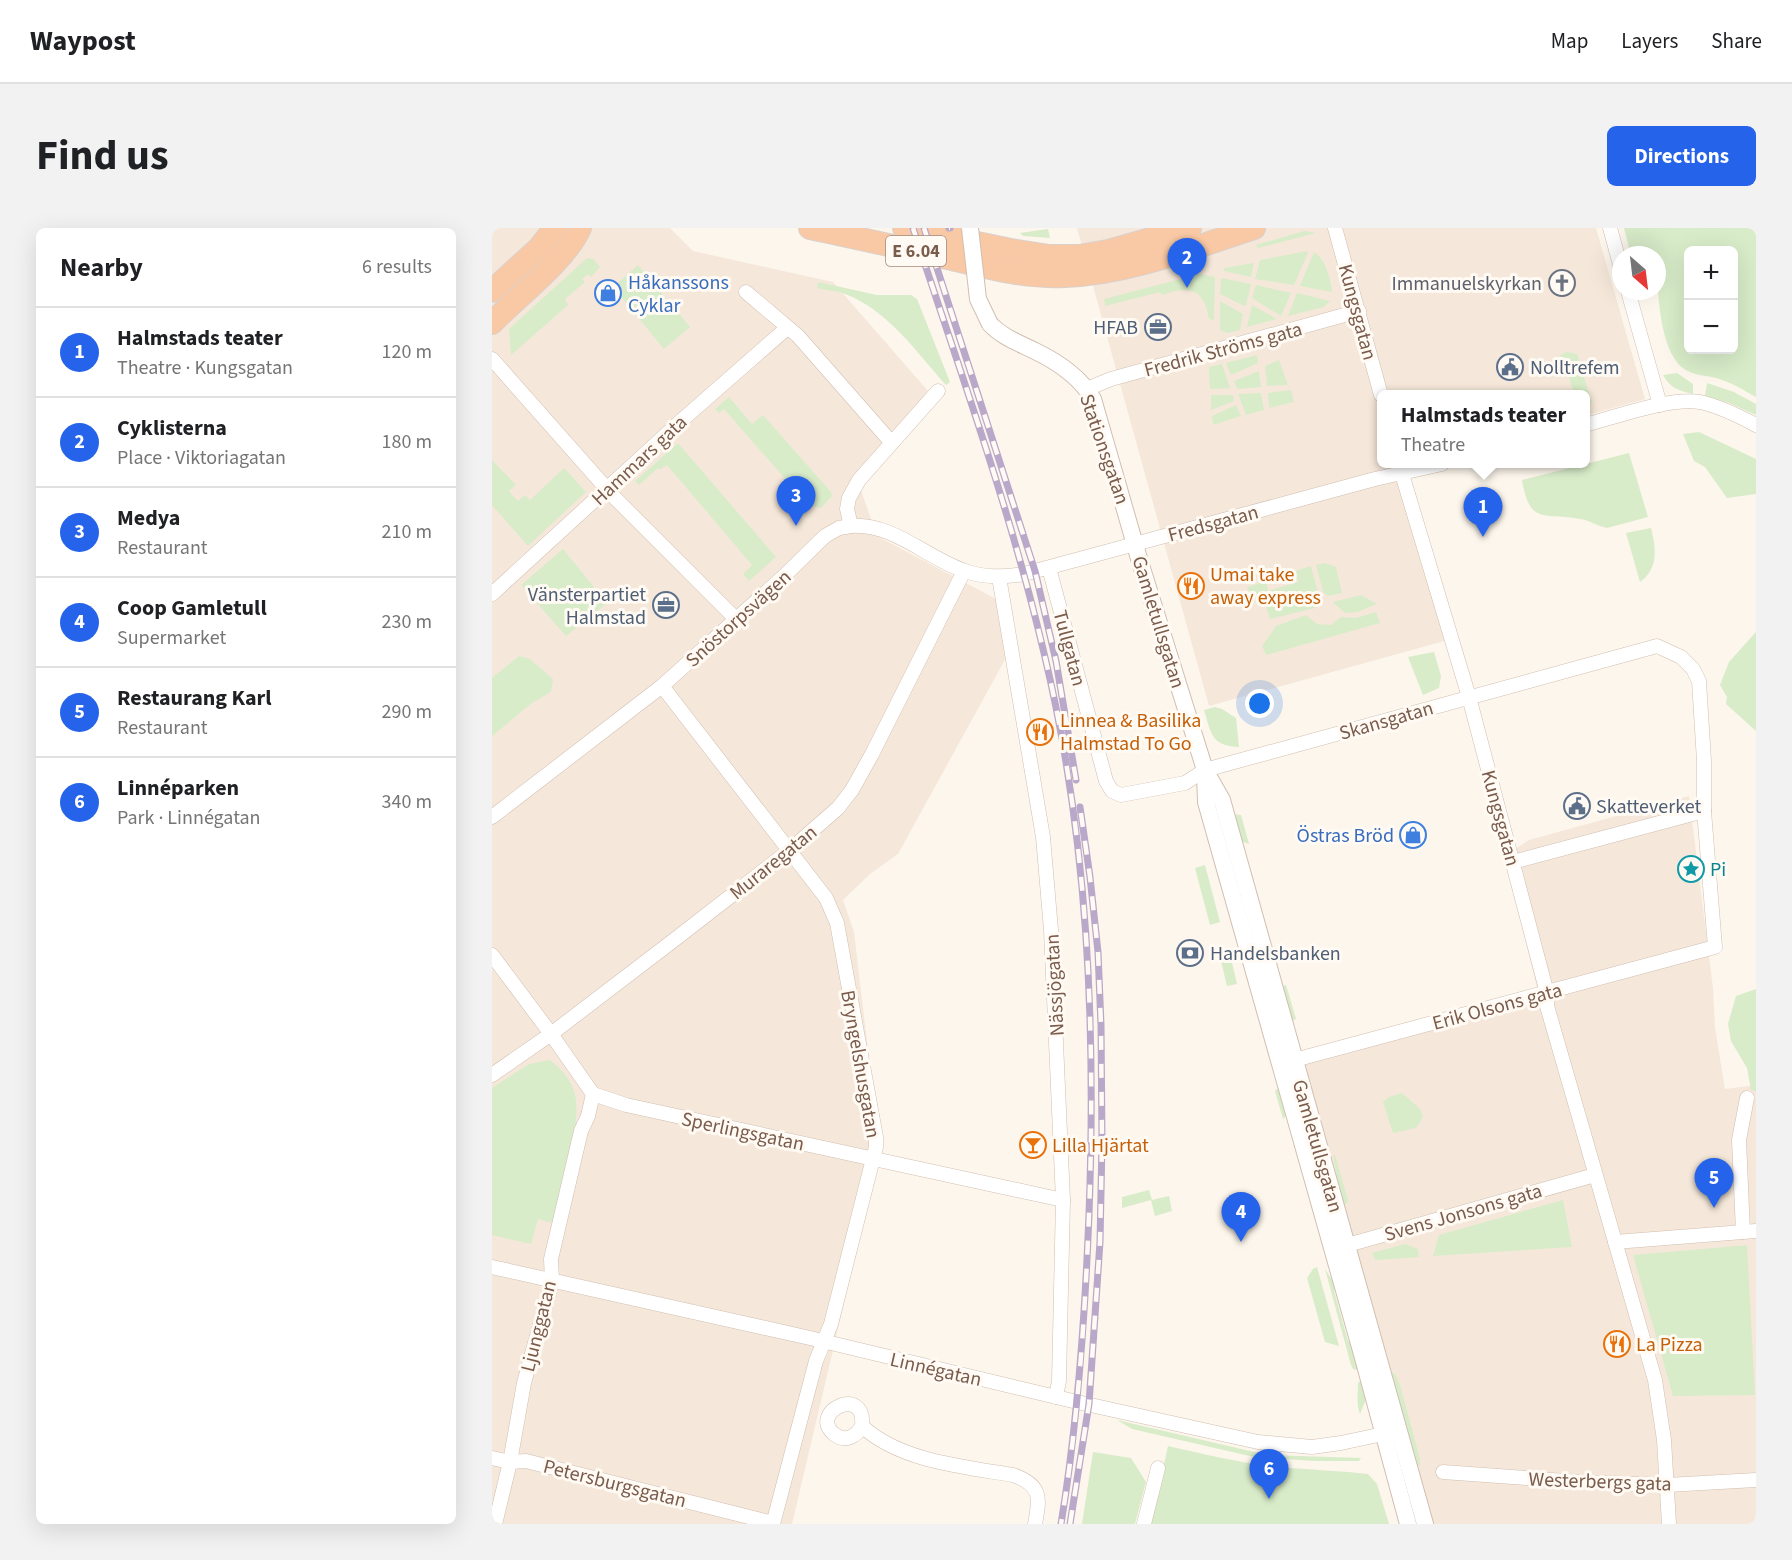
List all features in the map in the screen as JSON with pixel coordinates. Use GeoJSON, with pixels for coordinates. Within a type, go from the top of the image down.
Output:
{"type":"FeatureCollection","features":[{"type":"Feature","properties":{"kind":"highway"},"geometry":{"type":"LineString","coordinates":[[492,291],[539,248],[555,228]]}},
{"type":"Feature","properties":{"kind":"highway"},"geometry":{"type":"LineString","coordinates":[[492,323],[562,256],[576,238],[580,228]]}},
{"type":"Feature","properties":{"kind":"highway","name":"E 6.04"},"geometry":{"type":"LineString","coordinates":[[810,228],[1021,274],[1063,276],[1129,246],[1190,228]]}},
{"type":"Feature","properties":{"kind":"highway","name":"E 6.04"},"geometry":{"type":"LineString","coordinates":[[904,228],[1084,265],[1161,258],[1254,228]]}},
{"type":"Feature","properties":{"kind":"street","name":"Stationsgatan"},"geometry":{"type":"LineString","coordinates":[[970,228],[978,299],[990,324],[1006,337],[1058,364],[1087,389],[1100,421],[1135,543]]}},
{"type":"Feature","properties":{"kind":"street","name":"Kungsgatan"},"geometry":{"type":"LineString","coordinates":[[1335,228],[1380,390]]}},
{"type":"Feature","properties":{"kind":"street"},"geometry":{"type":"LineString","coordinates":[[1610,228],[1615,246]]}},
{"type":"Feature","properties":{"kind":"street"},"geometry":{"type":"LineString","coordinates":[[746,292],[798,336],[891,442]]}},
{"type":"Feature","properties":{"kind":"street"},"geometry":{"type":"LineString","coordinates":[[1631,300],[1660,405]]}},
{"type":"Feature","properties":{"kind":"street","name":"Fredrik Ströms gata"},"geometry":{"type":"LineString","coordinates":[[1087,389],[1111,379],[1359,311]]}},
{"type":"Feature","properties":{"kind":"street","name":"Hammars gata"},"geometry":{"type":"LineString","coordinates":[[492,594],[787,328]]}},
{"type":"Feature","properties":{"kind":"street"},"geometry":{"type":"LineString","coordinates":[[492,359],[607,489],[736,619]]}},
{"type":"Feature","properties":{"kind":"street"},"geometry":{"type":"LineString","coordinates":[[850,526],[847,509],[854,488],[891,442],[938,391]]}},
{"type":"Feature","properties":{"kind":"street"},"geometry":{"type":"LineString","coordinates":[[1590,424],[1660,405],[1699,402],[1720,408],[1756,425]]}},
{"type":"Feature","properties":{"kind":"street","name":"Kungsgatan"},"geometry":{"type":"LineString","coordinates":[[1401,469],[1514,862],[1547,993],[1547,1006],[1655,1380],[1664,1440],[1669,1524]]}},
{"type":"Feature","properties":{"kind":"street","name":"Fredsgatan"},"geometry":{"type":"LineString","coordinates":[[850,526],[862,525],[881,530],[964,571],[999,577],[1049,568],[1375,479],[1401,469]]}},
{"type":"Feature","properties":{"kind":"street","name":"Snöstorpsvägen"},"geometry":{"type":"LineString","coordinates":[[492,817],[662,686],[731,626],[825,536],[839,528],[850,526]]}},
{"type":"Feature","properties":{"kind":"street","name":"Gamletullsgatan"},"geometry":{"type":"LineString","coordinates":[[1135,543],[1205,770],[1206,802],[1287,1062],[1339,1248],[1425,1524]]}},
{"type":"Feature","properties":{"kind":"street","name":"Tullgatan"},"geometry":{"type":"LineString","coordinates":[[1049,568],[1106,781],[1112,791],[1117,794]]}},
{"type":"Feature","properties":{"kind":"street","name":"Muraregatan"},"geometry":{"type":"LineString","coordinates":[[492,1075],[551,1034],[790,850],[838,808],[852,790],[964,571]]}},
{"type":"Feature","properties":{"kind":"street","name":"Nässjögatan"},"geometry":{"type":"LineString","coordinates":[[999,577],[1043,837],[1052,930],[1063,1200],[1059,1382],[1056,1397]]}},
{"type":"Feature","properties":{"kind":"street","name":"Skansgatan"},"geometry":{"type":"LineString","coordinates":[[1117,794],[1128,795],[1185,783],[1205,770],[1657,646],[1681,657],[1693,669],[1699,681],[1704,761],[1704,811]]}},
{"type":"Feature","properties":{"kind":"street","name":"Bryngelshusgatan"},"geometry":{"type":"LineString","coordinates":[[662,686],[826,898],[837,923],[876,1137],[876,1147],[831,1324],[816,1361],[773,1523]]}},
{"type":"Feature","properties":{"kind":"street"},"geometry":{"type":"LineString","coordinates":[[1514,862],[1704,811]]}},
{"type":"Feature","properties":{"kind":"street","name":"Erik Olsons gata"},"geometry":{"type":"LineString","coordinates":[[1287,1062],[1714,947],[1704,811]]}},
{"type":"Feature","properties":{"kind":"street"},"geometry":{"type":"LineString","coordinates":[[492,955],[593,1094]]}},
{"type":"Feature","properties":{"kind":"street","name":"Sperlingsgatan"},"geometry":{"type":"LineString","coordinates":[[593,1094],[626,1106],[1063,1200]]}},
{"type":"Feature","properties":{"kind":"street","name":"Ljunggatan"},"geometry":{"type":"LineString","coordinates":[[495,1524],[525,1383],[552,1281],[551,1259],[581,1131],[588,1116],[593,1094]]}},
{"type":"Feature","properties":{"kind":"street"},"geometry":{"type":"LineString","coordinates":[[1615,1242],[1750,1231],[1739,1140],[1747,1098]]}},
{"type":"Feature","properties":{"kind":"street","name":"Svens Jonsons gata"},"geometry":{"type":"LineString","coordinates":[[1339,1248],[1595,1175]]}},
{"type":"Feature","properties":{"kind":"street","name":"Gamletullsgatan"},"geometry":{"type":"LineString","coordinates":[[1339,1248],[1365,1364],[1408,1524]]}},
{"type":"Feature","properties":{"kind":"street","name":"Linnégatan"},"geometry":{"type":"LineString","coordinates":[[492,1267],[1258,1442],[1312,1447],[1383,1434]]}},
{"type":"Feature","properties":{"kind":"street"},"geometry":{"type":"LineString","coordinates":[[862,1426],[873,1437],[918,1457],[1013,1475],[1023,1479],[1038,1493],[1035,1524]]}},
{"type":"Feature","properties":{"kind":"street","name":"Petersburgsgatan"},"geometry":{"type":"LineString","coordinates":[[492,1458],[510,1462],[526,1461],[773,1523]]}},
{"type":"Feature","properties":{"kind":"street"},"geometry":{"type":"LineString","coordinates":[[1144,1524],[1158,1468]]}},
{"type":"Feature","properties":{"kind":"street","name":"Westerbergs gata"},"geometry":{"type":"LineString","coordinates":[[1443,1472],[1579,1482],[1667,1485],[1756,1480]]}},
{"type":"Feature","properties":{"kind":"shaded area"},"geometry":{"type":"Polygon","coordinates":[[[492,228],[670,228],[693,251],[833,282],[928,391],[856,476],[877,536],[998,600],[1007,656],[898,854],[870,874],[843,900],[854,932],[880,1151],[792,1524],[492,1524],[492,228]]]}},
{"type":"Feature","properties":{"kind":"shaded area"},"geometry":{"type":"Polygon","coordinates":[[[1077,228],[1596,228],[1612,284],[1612,300],[1617,300],[1645,399],[1590,415],[1590,390],[1377,390],[1377,468],[1407,468],[1400,470],[1448,640],[1209,706],[1077,228]]]}},
{"type":"Feature","properties":{"kind":"shaded area"},"geometry":{"type":"Polygon","coordinates":[[[1689,796],[1713,988],[1715,1028],[1725,1089],[1756,1085],[1756,1524],[1427,1524],[1307,1091],[1301,1051],[1537,988],[1505,855],[1529,840],[1689,796]]]}},
{"type":"Feature","properties":{"kind":"green space"},"geometry":{"type":"Polygon","coordinates":[[[1624,228],[1756,228],[1756,397],[1718,378],[1686,370],[1677,362],[1670,349],[1661,317],[1659,300],[1666,300],[1666,246],[1629,246],[1624,228]]]}},
{"type":"Feature","properties":{"kind":"green space"},"geometry":{"type":"Polygon","coordinates":[[[1048,229],[1050,238],[1023,236],[1020,233],[1048,229]]]}},
{"type":"Feature","properties":{"kind":"green space"},"geometry":{"type":"Polygon","coordinates":[[[1304,231],[1316,233],[1258,248],[1256,245],[1304,231]]]}},
{"type":"Feature","properties":{"kind":"green space"},"geometry":{"type":"Polygon","coordinates":[[[1307,251],[1294,285],[1255,279],[1260,260],[1307,251]]]}},
{"type":"Feature","properties":{"kind":"green space"},"geometry":{"type":"Polygon","coordinates":[[[1314,252],[1324,264],[1332,292],[1300,286],[1314,252]]]}},
{"type":"Feature","properties":{"kind":"green space"},"geometry":{"type":"Polygon","coordinates":[[[587,258],[593,259],[600,267],[591,277],[588,274],[582,279],[585,282],[565,299],[568,305],[511,355],[509,329],[587,258]]]}},
{"type":"Feature","properties":{"kind":"green space"},"geometry":{"type":"Polygon","coordinates":[[[1254,263],[1251,277],[1224,271],[1224,268],[1254,263]]]}},
{"type":"Feature","properties":{"kind":"green space"},"geometry":{"type":"Polygon","coordinates":[[[638,265],[690,327],[664,349],[618,293],[623,289],[618,283],[638,265]]]}},
{"type":"Feature","properties":{"kind":"green space"},"geometry":{"type":"Polygon","coordinates":[[[1200,274],[1215,277],[1214,320],[1209,319],[1207,309],[1199,295],[1187,290],[1162,295],[1160,292],[1105,306],[1104,299],[1200,274]]]}},
{"type":"Feature","properties":{"kind":"green space"},"geometry":{"type":"Polygon","coordinates":[[[1221,278],[1251,284],[1246,305],[1220,294],[1221,278]]]}},
{"type":"Feature","properties":{"kind":"green space"},"geometry":{"type":"Polygon","coordinates":[[[818,282],[877,295],[911,295],[917,299],[950,382],[946,385],[901,334],[875,310],[845,294],[817,288],[818,282]]]}},
{"type":"Feature","properties":{"kind":"green space"},"geometry":{"type":"Polygon","coordinates":[[[1256,285],[1291,293],[1281,316],[1252,298],[1256,285]]]}},
{"type":"Feature","properties":{"kind":"green space"},"geometry":{"type":"Polygon","coordinates":[[[1297,293],[1330,301],[1324,307],[1288,316],[1297,293]]]}},
{"type":"Feature","properties":{"kind":"green space"},"geometry":{"type":"Polygon","coordinates":[[[1220,301],[1243,314],[1240,330],[1227,333],[1220,330],[1220,301]]]}},
{"type":"Feature","properties":{"kind":"green space"},"geometry":{"type":"Polygon","coordinates":[[[1252,305],[1277,319],[1247,327],[1252,305]]]}},
{"type":"Feature","properties":{"kind":"green space"},"geometry":{"type":"Polygon","coordinates":[[[1567,352],[1577,354],[1588,390],[1573,390],[1566,366],[1560,355],[1567,352]]]}},
{"type":"Feature","properties":{"kind":"green space"},"geometry":{"type":"Polygon","coordinates":[[[1257,355],[1258,363],[1231,375],[1226,363],[1257,355]]]}},
{"type":"Feature","properties":{"kind":"green space"},"geometry":{"type":"Polygon","coordinates":[[[1279,360],[1288,385],[1267,386],[1265,366],[1279,360]]]}},
{"type":"Feature","properties":{"kind":"green space"},"geometry":{"type":"Polygon","coordinates":[[[1222,364],[1230,388],[1210,389],[1209,367],[1222,364]]]}},
{"type":"Feature","properties":{"kind":"green space"},"geometry":{"type":"Polygon","coordinates":[[[1259,371],[1261,387],[1237,389],[1234,381],[1259,371]]]}},
{"type":"Feature","properties":{"kind":"green space"},"geometry":{"type":"Polygon","coordinates":[[[1677,373],[1693,384],[1693,394],[1675,388],[1663,375],[1677,373]]]}},
{"type":"Feature","properties":{"kind":"green space"},"geometry":{"type":"Polygon","coordinates":[[[1707,383],[1734,392],[1756,404],[1756,415],[1729,403],[1705,396],[1707,383]]]}},
{"type":"Feature","properties":{"kind":"green space"},"geometry":{"type":"Polygon","coordinates":[[[1291,390],[1294,402],[1269,408],[1268,393],[1291,390]]]}},
{"type":"Feature","properties":{"kind":"green space"},"geometry":{"type":"Polygon","coordinates":[[[1261,393],[1264,410],[1246,415],[1238,394],[1261,393]]]}},
{"type":"Feature","properties":{"kind":"green space"},"geometry":{"type":"Polygon","coordinates":[[[1211,395],[1233,395],[1234,401],[1211,410],[1211,395]]]}},
{"type":"Feature","properties":{"kind":"green space"},"geometry":{"type":"Polygon","coordinates":[[[729,397],[752,424],[763,415],[831,492],[832,496],[821,508],[809,506],[724,409],[719,413],[715,409],[729,397]]]}},
{"type":"Feature","properties":{"kind":"green space"},"geometry":{"type":"Polygon","coordinates":[[[1236,405],[1241,416],[1213,425],[1212,416],[1236,405]]]}},
{"type":"Feature","properties":{"kind":"green space"},"geometry":{"type":"Polygon","coordinates":[[[1699,432],[1756,459],[1756,494],[1727,498],[1705,467],[1694,461],[1683,434],[1699,432]]]}},
{"type":"Feature","properties":{"kind":"green space"},"geometry":{"type":"Polygon","coordinates":[[[678,443],[776,557],[749,581],[743,574],[752,565],[667,465],[660,470],[658,468],[639,485],[635,481],[678,443]]]}},
{"type":"Feature","properties":{"kind":"green space"},"geometry":{"type":"Polygon","coordinates":[[[1629,453],[1648,517],[1607,528],[1583,520],[1540,514],[1529,505],[1522,480],[1570,468],[1590,468],[1590,463],[1629,453]]]}},
{"type":"Feature","properties":{"kind":"green space"},"geometry":{"type":"Polygon","coordinates":[[[492,460],[516,485],[509,491],[518,501],[525,495],[530,500],[564,468],[586,492],[528,546],[492,505],[492,460]]]}},
{"type":"Feature","properties":{"kind":"green space"},"geometry":{"type":"Polygon","coordinates":[[[1651,528],[1655,550],[1653,564],[1640,582],[1626,533],[1651,528]]]}},
{"type":"Feature","properties":{"kind":"green space"},"geometry":{"type":"Polygon","coordinates":[[[563,549],[607,603],[566,636],[521,585],[563,549]]]}},
{"type":"Feature","properties":{"kind":"green space"},"geometry":{"type":"Polygon","coordinates":[[[1325,563],[1336,567],[1342,593],[1328,596],[1323,592],[1316,565],[1325,563]]]}},
{"type":"Feature","properties":{"kind":"green space"},"geometry":{"type":"Polygon","coordinates":[[[1311,566],[1320,600],[1315,608],[1270,619],[1262,596],[1251,596],[1247,587],[1266,581],[1268,591],[1298,582],[1295,571],[1311,566]]]}},
{"type":"Feature","properties":{"kind":"green space"},"geometry":{"type":"Polygon","coordinates":[[[1361,595],[1377,604],[1357,612],[1345,613],[1333,602],[1361,595]]]}},
{"type":"Feature","properties":{"kind":"green space"},"geometry":{"type":"Polygon","coordinates":[[[1376,612],[1380,623],[1266,655],[1262,646],[1276,626],[1306,615],[1317,624],[1331,625],[1341,617],[1356,618],[1376,612]]]}},
{"type":"Feature","properties":{"kind":"green space"},"geometry":{"type":"Polygon","coordinates":[[[1756,632],[1756,731],[1726,704],[1727,697],[1720,685],[1729,662],[1756,632]]]}},
{"type":"Feature","properties":{"kind":"green space"},"geometry":{"type":"Polygon","coordinates":[[[1434,652],[1441,676],[1439,688],[1423,695],[1408,657],[1434,652]]]}},
{"type":"Feature","properties":{"kind":"green space"},"geometry":{"type":"Polygon","coordinates":[[[519,656],[530,659],[553,679],[551,692],[532,703],[492,736],[492,678],[519,656]]]}},
{"type":"Feature","properties":{"kind":"green space"},"geometry":{"type":"Polygon","coordinates":[[[1215,707],[1236,718],[1239,747],[1217,741],[1211,732],[1204,710],[1215,707]]]}},
{"type":"Feature","properties":{"kind":"green space"},"geometry":{"type":"Polygon","coordinates":[[[1232,814],[1241,815],[1249,844],[1238,840],[1232,814]]]}},
{"type":"Feature","properties":{"kind":"green space"},"geometry":{"type":"Polygon","coordinates":[[[1205,865],[1220,922],[1210,925],[1195,868],[1205,865]]]}},
{"type":"Feature","properties":{"kind":"green space"},"geometry":{"type":"Polygon","coordinates":[[[1229,950],[1237,984],[1227,986],[1219,953],[1229,950]]]}},
{"type":"Feature","properties":{"kind":"green space"},"geometry":{"type":"Polygon","coordinates":[[[1286,985],[1296,1019],[1290,1022],[1280,987],[1286,985]]]}},
{"type":"Feature","properties":{"kind":"green space"},"geometry":{"type":"Polygon","coordinates":[[[1756,989],[1756,1091],[1751,1090],[1747,1068],[1731,1041],[1728,1024],[1736,996],[1756,989]]]}},
{"type":"Feature","properties":{"kind":"green space"},"geometry":{"type":"Polygon","coordinates":[[[550,1060],[563,1072],[573,1088],[576,1116],[567,1175],[556,1224],[538,1219],[531,1244],[492,1235],[492,1088],[529,1064],[550,1060]]]}},
{"type":"Feature","properties":{"kind":"green space"},"geometry":{"type":"Polygon","coordinates":[[[1279,1087],[1286,1104],[1283,1119],[1275,1091],[1279,1087]]]}},
{"type":"Feature","properties":{"kind":"green space"},"geometry":{"type":"Polygon","coordinates":[[[1402,1093],[1420,1109],[1423,1117],[1416,1128],[1393,1133],[1383,1102],[1389,1097],[1402,1093]]]}},
{"type":"Feature","properties":{"kind":"green space"},"geometry":{"type":"Polygon","coordinates":[[[1333,1155],[1335,1155],[1348,1200],[1342,1207],[1333,1155]]]}},
{"type":"Feature","properties":{"kind":"green space"},"geometry":{"type":"Polygon","coordinates":[[[1149,1190],[1152,1200],[1169,1196],[1172,1211],[1155,1216],[1151,1200],[1122,1208],[1122,1197],[1149,1190]]]}},
{"type":"Feature","properties":{"kind":"green space"},"geometry":{"type":"Polygon","coordinates":[[[1563,1200],[1572,1247],[1433,1256],[1439,1235],[1563,1200]]]}},
{"type":"Feature","properties":{"kind":"green space"},"geometry":{"type":"Polygon","coordinates":[[[1405,1244],[1418,1249],[1419,1257],[1375,1260],[1372,1253],[1405,1244]]]}},
{"type":"Feature","properties":{"kind":"green space"},"geometry":{"type":"Polygon","coordinates":[[[1747,1245],[1755,1395],[1673,1396],[1633,1255],[1747,1245]]]}},
{"type":"Feature","properties":{"kind":"green space"},"geometry":{"type":"Polygon","coordinates":[[[1317,1267],[1339,1346],[1325,1342],[1307,1278],[1317,1267]]]}},
{"type":"Feature","properties":{"kind":"green space"},"geometry":{"type":"Polygon","coordinates":[[[1325,1269],[1336,1286],[1334,1291],[1348,1341],[1355,1345],[1361,1371],[1353,1369],[1351,1365],[1325,1269]]]}},
{"type":"Feature","properties":{"kind":"green space"},"geometry":{"type":"Polygon","coordinates":[[[1391,1372],[1395,1374],[1400,1385],[1420,1459],[1420,1465],[1415,1468],[1391,1372]]]}},
{"type":"Feature","properties":{"kind":"green space"},"geometry":{"type":"Polygon","coordinates":[[[1363,1379],[1367,1397],[1360,1414],[1358,1383],[1363,1379]]]}},
{"type":"Feature","properties":{"kind":"green space"},"geometry":{"type":"Polygon","coordinates":[[[1117,1420],[1267,1455],[1361,1458],[1359,1461],[1314,1461],[1254,1457],[1132,1429],[1117,1420]]]}},
{"type":"Feature","properties":{"kind":"green space"},"geometry":{"type":"Polygon","coordinates":[[[1168,1446],[1259,1465],[1368,1474],[1377,1484],[1389,1524],[1151,1524],[1168,1446]]]}},
{"type":"Feature","properties":{"kind":"green space"},"geometry":{"type":"Polygon","coordinates":[[[1093,1452],[1131,1458],[1146,1482],[1135,1524],[1082,1524],[1093,1452]]]}},
{"type":"Feature","properties":{"kind":"railway"},"geometry":{"type":"LineString","coordinates":[[913,228],[1016,545],[1059,722],[1071,791],[1079,861],[1086,932],[1089,1002],[1091,1143],[1080,1369],[1061,1524]]}},
{"type":"Feature","properties":{"kind":"railway"},"geometry":{"type":"LineString","coordinates":[[924,228],[1035,571],[1056,661],[1076,780]]}},
{"type":"Feature","properties":{"kind":"railway"},"geometry":{"type":"LineString","coordinates":[[1070,1524],[1089,1404],[1100,1242],[1102,1142],[1098,952],[1080,807]]}},
{"type":"Feature","properties":{"kind":"place","name":"Immanuelskyrkan"},"geometry":{"type":"Point","coordinates":[1562,283]}},
{"type":"Feature","properties":{"kind":"place","name":"Cyklisterna"},"geometry":{"type":"Point","coordinates":[1187,288]}},
{"type":"Feature","properties":{"kind":"place","name":"Håkanssons Cyklar"},"geometry":{"type":"Point","coordinates":[608,293]}},
{"type":"Feature","properties":{"kind":"place","name":"HFAB"},"geometry":{"type":"Point","coordinates":[1158,327]}},
{"type":"Feature","properties":{"kind":"place","name":"Nolltrefem"},"geometry":{"type":"Point","coordinates":[1510,367]}},
{"type":"Feature","properties":{"kind":"place","name":"Medya"},"geometry":{"type":"Point","coordinates":[796,526]}},
{"type":"Feature","properties":{"kind":"place","name":"Halmstads teater"},"geometry":{"type":"Point","coordinates":[1483,537]}},
{"type":"Feature","properties":{"kind":"place","name":"Umai take away express"},"geometry":{"type":"Point","coordinates":[1191,586]}},
{"type":"Feature","properties":{"kind":"place","name":"Vänsterpartiet Halmstad"},"geometry":{"type":"Point","coordinates":[666,605]}},
{"type":"Feature","properties":{"kind":"place","name":"Linnea & Basilika Halmstad To Go"},"geometry":{"type":"Point","coordinates":[1040,732]}},
{"type":"Feature","properties":{"kind":"place","name":"Skatteverket"},"geometry":{"type":"Point","coordinates":[1577,806]}},
{"type":"Feature","properties":{"kind":"place","name":"Östras Bröd"},"geometry":{"type":"Point","coordinates":[1413,835]}},
{"type":"Feature","properties":{"kind":"place","name":"Pi"},"geometry":{"type":"Point","coordinates":[1691,869]}},
{"type":"Feature","properties":{"kind":"place","name":"Handelsbanken"},"geometry":{"type":"Point","coordinates":[1190,953]}},
{"type":"Feature","properties":{"kind":"place","name":"Lilla Hjärtat"},"geometry":{"type":"Point","coordinates":[1033,1145]}},
{"type":"Feature","properties":{"kind":"place","name":"Restaurang Karl"},"geometry":{"type":"Point","coordinates":[1714,1208]}},
{"type":"Feature","properties":{"kind":"place","name":"Coop Gamletull"},"geometry":{"type":"Point","coordinates":[1241,1242]}},
{"type":"Feature","properties":{"kind":"place","name":"La Pizza"},"geometry":{"type":"Point","coordinates":[1617,1344]}},
{"type":"Feature","properties":{"kind":"place","name":"Linnéparken"},"geometry":{"type":"Point","coordinates":[1269,1499]}}]}
